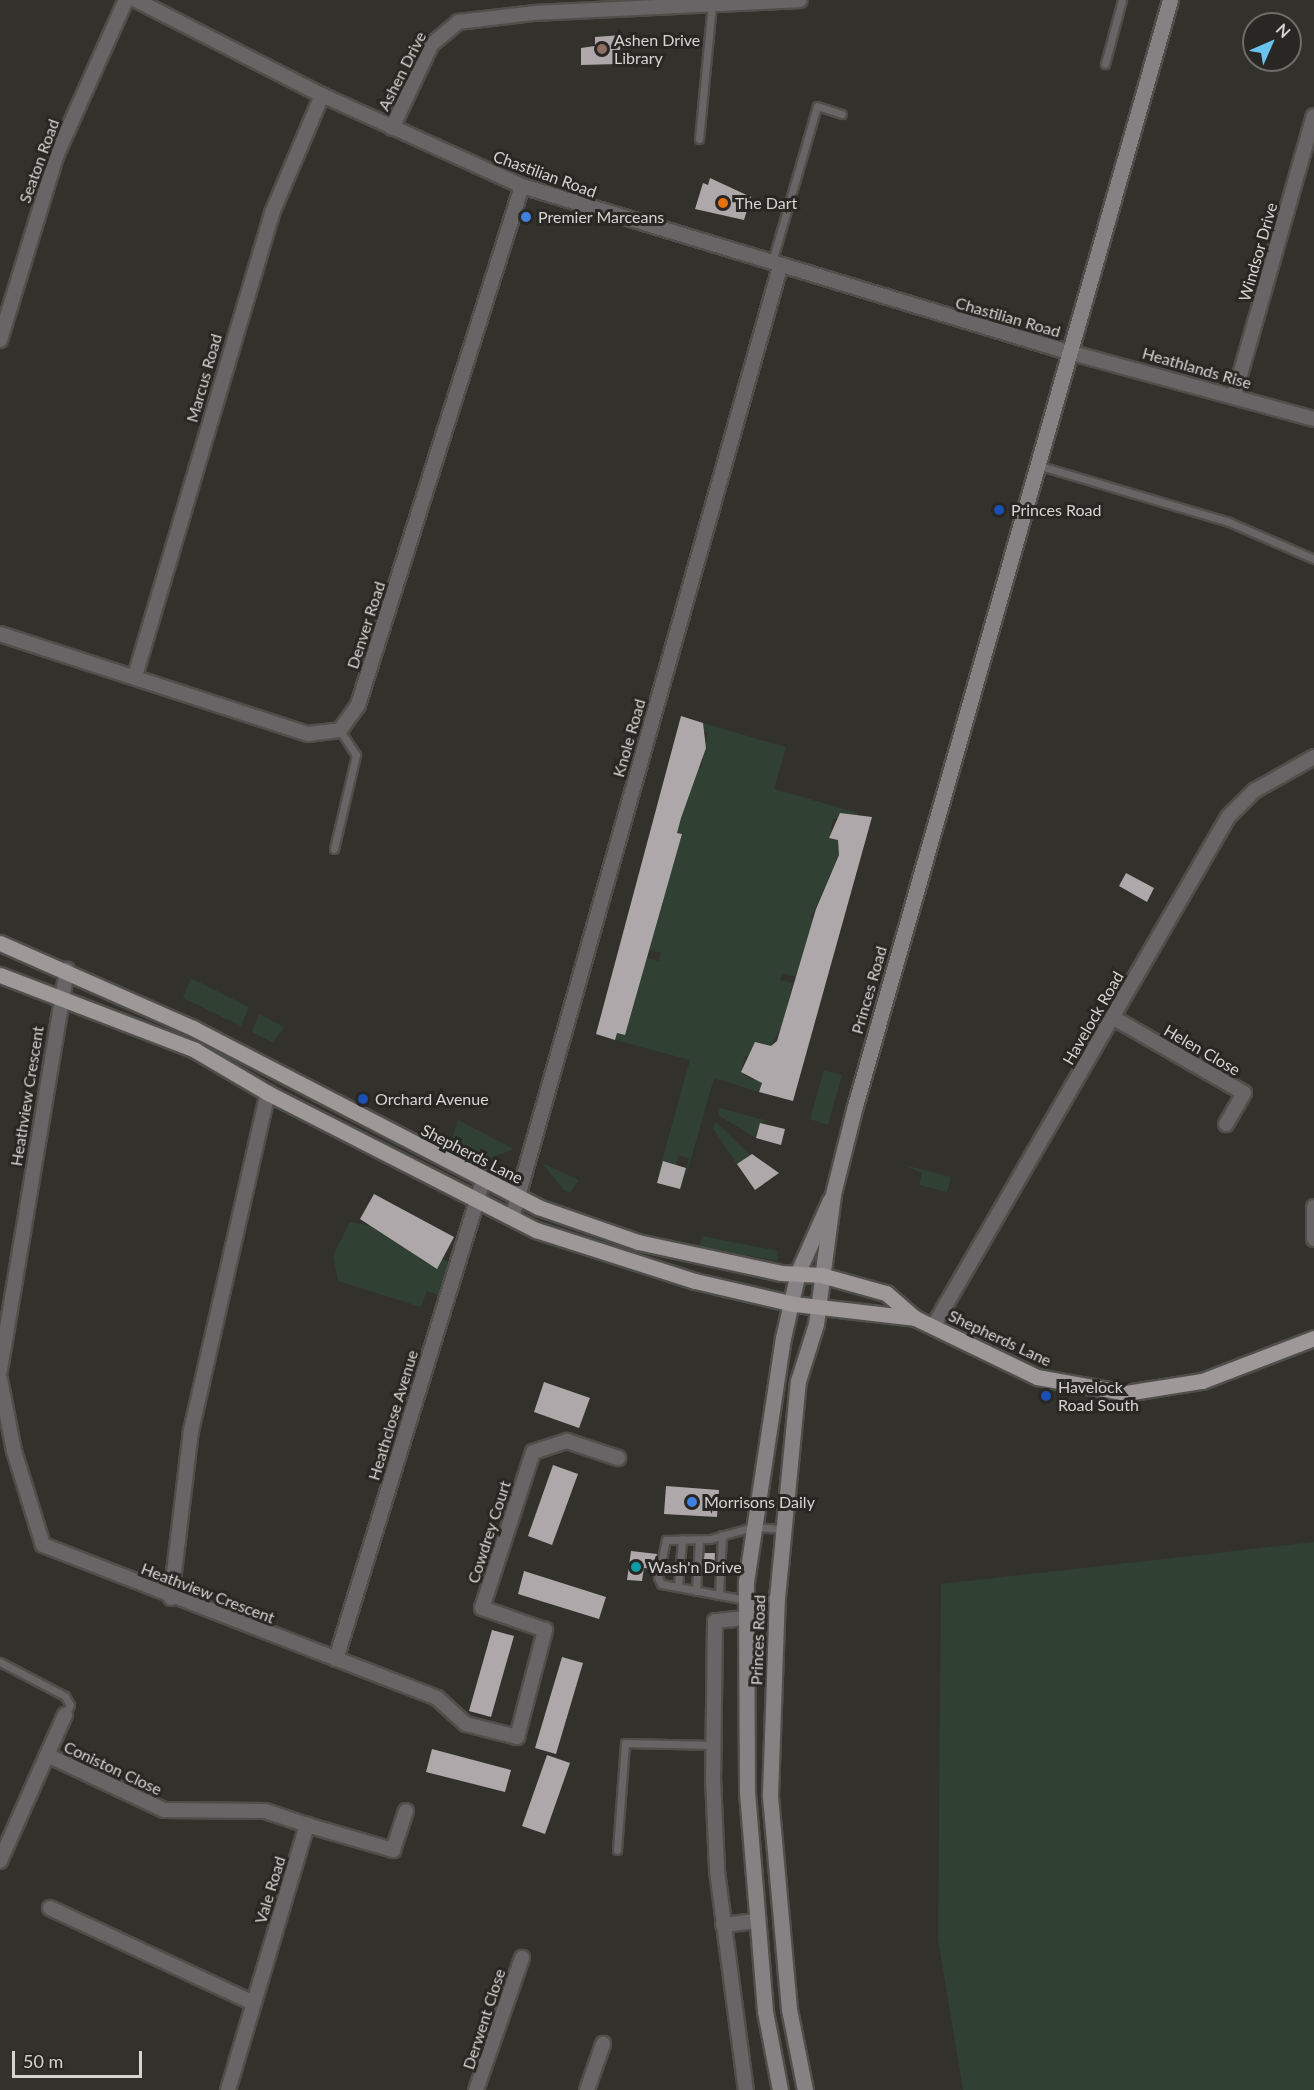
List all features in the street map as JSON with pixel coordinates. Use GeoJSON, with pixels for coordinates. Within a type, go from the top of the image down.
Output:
{"type":"FeatureCollection","features":[{"type":"Feature","properties":{"kind":"main road","name":"Princes Road"},"geometry":{"type":"LineString","coordinates":[[780,2090],[758,1921],[747,1792],[745,1618],[753,1527],[783,1338],[794,1304],[798,1272],[832,1194],[1170,0]]}},
{"type":"Feature","properties":{"kind":"main road","name":"Shepherds Lane"},"geometry":{"type":"LineString","coordinates":[[0,943],[67,970],[194,1028],[519,1198],[638,1242],[781,1273],[798,1272],[821,1275],[886,1293],[915,1318],[1037,1377],[1126,1393],[1202,1381],[1314,1338]]}},
{"type":"Feature","properties":{"kind":"main road","name":"Shepherds Lane"},"geometry":{"type":"LineString","coordinates":[[0,975],[61,996],[195,1050],[268,1094],[475,1202],[624,1261],[794,1304],[819,1305],[915,1318]]}},
{"type":"Feature","properties":{"kind":"main road","name":"Princes Road"},"geometry":{"type":"LineString","coordinates":[[806,2090],[789,2009],[770,1794],[777,1598],[798,1381],[819,1305],[832,1194]]}},
{"type":"Feature","properties":{"kind":"street","name":"Seaton Road"},"geometry":{"type":"LineString","coordinates":[[0,340],[54,163],[126,0]]}},
{"type":"Feature","properties":{"kind":"street","name":"Chastilian Road"},"geometry":{"type":"LineString","coordinates":[[136,0],[322,95],[522,186],[776,266],[1070,350]]}},
{"type":"Feature","properties":{"kind":"street","name":"Ashen Drive"},"geometry":{"type":"LineString","coordinates":[[392,128],[442,31],[477,17],[577,5],[800,0]]}},
{"type":"Feature","properties":{"kind":"street","name":"Marcus Road"},"geometry":{"type":"LineString","coordinates":[[135,676],[272,213],[322,95]]}},
{"type":"Feature","properties":{"kind":"street","name":"Windsor Drive"},"geometry":{"type":"LineString","coordinates":[[1234,396],[1314,116]]}},
{"type":"Feature","properties":{"kind":"street","name":"Denver Road"},"geometry":{"type":"LineString","coordinates":[[340,730],[358,705],[522,186]]}},
{"type":"Feature","properties":{"kind":"street","name":"Knole Road"},"geometry":{"type":"LineString","coordinates":[[512,1218],[776,266]]}},
{"type":"Feature","properties":{"kind":"street","name":"Heathlands Rise"},"geometry":{"type":"LineString","coordinates":[[1070,350],[1314,419]]}},
{"type":"Feature","properties":{"kind":"street"},"geometry":{"type":"LineString","coordinates":[[0,634],[308,734],[340,730]]}},
{"type":"Feature","properties":{"kind":"street","name":"Havelock Road"},"geometry":{"type":"LineString","coordinates":[[933,1327],[1239,802],[1314,757]]}},
{"type":"Feature","properties":{"kind":"street","name":"Heathview Crescent"},"geometry":{"type":"LineString","coordinates":[[0,1370],[67,970]]}},
{"type":"Feature","properties":{"kind":"street","name":"Helen Close"},"geometry":{"type":"LineString","coordinates":[[1112,1017],[1244,1094],[1226,1124]]}},
{"type":"Feature","properties":{"kind":"street"},"geometry":{"type":"LineString","coordinates":[[171,1598],[191,1431],[268,1094]]}},
{"type":"Feature","properties":{"kind":"street","name":"Heathclose Avenue"},"geometry":{"type":"LineString","coordinates":[[336,1659],[483,1181]]}},
{"type":"Feature","properties":{"kind":"street"},"geometry":{"type":"LineString","coordinates":[[1314,1207],[1314,1239]]}},
{"type":"Feature","properties":{"kind":"street","name":"Heathview Crescent"},"geometry":{"type":"LineString","coordinates":[[0,1379],[14,1451],[44,1545],[171,1598],[437,1698],[466,1724],[517,1737]]}},
{"type":"Feature","properties":{"kind":"street","name":"Cowdrey Court"},"geometry":{"type":"LineString","coordinates":[[517,1737],[545,1630],[482,1608],[532,1452],[567,1441],[618,1458]]}},
{"type":"Feature","properties":{"kind":"street","name":"Princes Road"},"geometry":{"type":"LineString","coordinates":[[745,1618],[715,1621],[714,1745],[723,1925],[747,2090]]}},
{"type":"Feature","properties":{"kind":"street","name":"Coniston Close"},"geometry":{"type":"LineString","coordinates":[[0,1861],[65,1715]]}},
{"type":"Feature","properties":{"kind":"street","name":"Coniston Close"},"geometry":{"type":"LineString","coordinates":[[47,1755],[164,1810],[264,1811],[307,1825]]}},
{"type":"Feature","properties":{"kind":"street"},"geometry":{"type":"LineString","coordinates":[[307,1825],[393,1850],[406,1810]]}},
{"type":"Feature","properties":{"kind":"street","name":"Vale Road"},"geometry":{"type":"LineString","coordinates":[[228,2090],[307,1825]]}},
{"type":"Feature","properties":{"kind":"street"},"geometry":{"type":"LineString","coordinates":[[50,1908],[254,2003]]}},
{"type":"Feature","properties":{"kind":"street"},"geometry":{"type":"LineString","coordinates":[[723,1925],[758,1921]]}},
{"type":"Feature","properties":{"kind":"street","name":"Derwent Close"},"geometry":{"type":"LineString","coordinates":[[476,2090],[522,1958]]}},
{"type":"Feature","properties":{"kind":"street"},"geometry":{"type":"LineString","coordinates":[[587,2090],[603,2044]]}},
{"type":"Feature","properties":{"kind":"lane"},"geometry":{"type":"LineString","coordinates":[[1105,64],[1122,0]]}},
{"type":"Feature","properties":{"kind":"lane"},"geometry":{"type":"LineString","coordinates":[[699,140],[718,3]]}},
{"type":"Feature","properties":{"kind":"lane"},"geometry":{"type":"LineString","coordinates":[[776,266],[817,106],[842,114]]}},
{"type":"Feature","properties":{"kind":"lane"},"geometry":{"type":"LineString","coordinates":[[1037,465],[1229,522],[1314,559]]}},
{"type":"Feature","properties":{"kind":"lane"},"geometry":{"type":"LineString","coordinates":[[334,849],[356,755],[340,730]]}},
{"type":"Feature","properties":{"kind":"lane"},"geometry":{"type":"LineString","coordinates":[[777,1598],[746,1600],[696,1592],[661,1584],[658,1577],[661,1545],[682,1539],[699,1540],[753,1527],[783,1529]]}},
{"type":"Feature","properties":{"kind":"lane"},"geometry":{"type":"LineString","coordinates":[[719,1595],[722,1535]]}},
{"type":"Feature","properties":{"kind":"lane"},"geometry":{"type":"LineString","coordinates":[[678,1587],[682,1539]]}},
{"type":"Feature","properties":{"kind":"lane"},"geometry":{"type":"LineString","coordinates":[[696,1592],[699,1540]]}},
{"type":"Feature","properties":{"kind":"lane"},"geometry":{"type":"LineString","coordinates":[[0,1662],[65,1696],[70,1705],[65,1715]]}},
{"type":"Feature","properties":{"kind":"lane"},"geometry":{"type":"LineString","coordinates":[[617,1850],[625,1743],[714,1745]]}},
{"type":"Feature","properties":{"kind":"green space"},"geometry":{"type":"Polygon","coordinates":[[[703,723],[786,747],[774,789],[858,813],[856,818],[833,819],[829,838],[838,840],[839,855],[811,918],[820,922],[816,938],[837,944],[835,949],[803,979],[782,973],[780,980],[793,983],[787,1005],[796,1008],[792,1030],[781,1027],[771,1046],[745,1057],[741,1072],[752,1080],[754,1075],[763,1078],[759,1092],[714,1078],[682,1190],[689,1158],[678,1155],[676,1165],[664,1161],[656,1182],[690,1060],[615,1040],[617,1033],[625,1035],[647,958],[659,961],[661,953],[648,949],[642,865],[671,873],[682,834],[667,828],[678,830],[677,817],[696,778],[672,760],[701,768],[708,733],[701,731],[703,723]]]}},
{"type":"Feature","properties":{"kind":"green space"},"geometry":{"type":"Polygon","coordinates":[[[191,978],[249,1007],[241,1026],[183,998],[191,978]]]}},
{"type":"Feature","properties":{"kind":"green space"},"geometry":{"type":"Polygon","coordinates":[[[259,1014],[284,1027],[273,1043],[252,1032],[259,1014]]]}},
{"type":"Feature","properties":{"kind":"green space"},"geometry":{"type":"Polygon","coordinates":[[[824,1070],[842,1075],[828,1125],[810,1119],[824,1070]]]}},
{"type":"Feature","properties":{"kind":"green space"},"geometry":{"type":"Polygon","coordinates":[[[720,1108],[768,1121],[760,1123],[756,1138],[718,1115],[720,1108]]]}},
{"type":"Feature","properties":{"kind":"green space"},"geometry":{"type":"Polygon","coordinates":[[[458,1120],[512,1150],[488,1159],[451,1142],[458,1120]]]}},
{"type":"Feature","properties":{"kind":"green space"},"geometry":{"type":"Polygon","coordinates":[[[716,1122],[749,1154],[759,1159],[750,1166],[737,1164],[712,1127],[716,1122]]]}},
{"type":"Feature","properties":{"kind":"green space"},"geometry":{"type":"Polygon","coordinates":[[[450,1145],[521,1178],[516,1185],[449,1153],[450,1145]]]}},
{"type":"Feature","properties":{"kind":"green space"},"geometry":{"type":"Polygon","coordinates":[[[542,1163],[579,1180],[570,1193],[564,1190],[542,1163]]]}},
{"type":"Feature","properties":{"kind":"green space"},"geometry":{"type":"Polygon","coordinates":[[[904,1165],[951,1177],[947,1192],[919,1185],[922,1173],[904,1165]]]}},
{"type":"Feature","properties":{"kind":"green space"},"geometry":{"type":"Polygon","coordinates":[[[371,1220],[407,1232],[400,1246],[422,1253],[419,1259],[437,1268],[442,1259],[448,1262],[438,1295],[427,1291],[421,1307],[338,1281],[333,1255],[350,1222],[368,1225],[371,1220]]]}},
{"type":"Feature","properties":{"kind":"green space"},"geometry":{"type":"Polygon","coordinates":[[[702,1236],[778,1251],[777,1261],[699,1246],[702,1236]]]}},
{"type":"Feature","properties":{"kind":"green space"},"geometry":{"type":"Polygon","coordinates":[[[1314,1542],[1314,2090],[963,2090],[938,1939],[941,1584],[1314,1542]]]}},
{"type":"Feature","properties":{"kind":"building","name":"Ashen Drive Library"},"geometry":{"type":"Polygon","coordinates":[[[622,35],[618,64],[581,65],[581,48],[595,46],[595,37],[622,35]]]}},
{"type":"Feature","properties":{"kind":"building","name":"The Dart"},"geometry":{"type":"Polygon","coordinates":[[[710,178],[751,197],[744,220],[695,209],[703,183],[708,185],[710,178]]]}},
{"type":"Feature","properties":{"kind":"building"},"geometry":{"type":"Polygon","coordinates":[[[681,716],[703,723],[706,748],[681,818],[677,833],[682,834],[625,1035],[617,1033],[615,1040],[596,1034],[681,716]]]}},
{"type":"Feature","properties":{"kind":"building"},"geometry":{"type":"Polygon","coordinates":[[[840,813],[872,817],[793,1101],[759,1092],[762,1083],[741,1072],[755,1042],[771,1046],[777,1041],[816,909],[839,855],[838,840],[829,838],[840,813]]]}},
{"type":"Feature","properties":{"kind":"building"},"geometry":{"type":"Polygon","coordinates":[[[1126,873],[1154,888],[1147,902],[1119,886],[1126,873]]]}},
{"type":"Feature","properties":{"kind":"building"},"geometry":{"type":"Polygon","coordinates":[[[760,1123],[785,1129],[781,1145],[756,1138],[760,1123]]]}},
{"type":"Feature","properties":{"kind":"building"},"geometry":{"type":"Polygon","coordinates":[[[752,1154],[779,1173],[755,1190],[737,1164],[752,1154]]]}},
{"type":"Feature","properties":{"kind":"building"},"geometry":{"type":"Polygon","coordinates":[[[663,1161],[686,1168],[680,1189],[657,1183],[663,1161]]]}},
{"type":"Feature","properties":{"kind":"building"},"geometry":{"type":"Polygon","coordinates":[[[374,1194],[454,1237],[437,1269],[360,1219],[374,1194]]]}},
{"type":"Feature","properties":{"kind":"building"},"geometry":{"type":"Polygon","coordinates":[[[544,1382],[590,1398],[579,1428],[534,1412],[544,1382]]]}},
{"type":"Feature","properties":{"kind":"building"},"geometry":{"type":"Polygon","coordinates":[[[553,1465],[578,1474],[552,1545],[528,1536],[553,1465]]]}},
{"type":"Feature","properties":{"kind":"building","name":"Morrisons Daily"},"geometry":{"type":"Polygon","coordinates":[[[666,1486],[719,1490],[717,1517],[664,1514],[666,1486]]]}},
{"type":"Feature","properties":{"kind":"building","name":"Wash'n Drive"},"geometry":{"type":"Polygon","coordinates":[[[631,1551],[657,1554],[654,1569],[644,1568],[642,1581],[627,1580],[631,1551]]]}},
{"type":"Feature","properties":{"kind":"building"},"geometry":{"type":"Polygon","coordinates":[[[704,1553],[715,1553],[714,1573],[703,1572],[704,1553]]]}},
{"type":"Feature","properties":{"kind":"building"},"geometry":{"type":"Polygon","coordinates":[[[524,1571],[606,1597],[599,1619],[518,1594],[524,1571]]]}},
{"type":"Feature","properties":{"kind":"building"},"geometry":{"type":"Polygon","coordinates":[[[492,1630],[514,1636],[491,1717],[469,1711],[492,1630]]]}},
{"type":"Feature","properties":{"kind":"building"},"geometry":{"type":"Polygon","coordinates":[[[562,1657],[583,1663],[556,1754],[535,1748],[562,1657]]]}},
{"type":"Feature","properties":{"kind":"building"},"geometry":{"type":"Polygon","coordinates":[[[432,1749],[511,1770],[505,1792],[426,1772],[432,1749]]]}},
{"type":"Feature","properties":{"kind":"building"},"geometry":{"type":"Polygon","coordinates":[[[547,1755],[570,1763],[545,1834],[522,1826],[547,1755]]]}},
{"type":"Feature","properties":{"kind":"place","name":"Ashen Drive Library"},"geometry":{"type":"Point","coordinates":[602,49]}},
{"type":"Feature","properties":{"kind":"place","name":"The Dart"},"geometry":{"type":"Point","coordinates":[723,203]}},
{"type":"Feature","properties":{"kind":"place","name":"Premier Marceans"},"geometry":{"type":"Point","coordinates":[526,217]}},
{"type":"Feature","properties":{"kind":"place","name":"Princes Road"},"geometry":{"type":"Point","coordinates":[999,510]}},
{"type":"Feature","properties":{"kind":"place","name":"Orchard Avenue"},"geometry":{"type":"Point","coordinates":[363,1099]}},
{"type":"Feature","properties":{"kind":"place","name":"Havelock Road South"},"geometry":{"type":"Point","coordinates":[1046,1396]}},
{"type":"Feature","properties":{"kind":"place","name":"Morrisons Daily"},"geometry":{"type":"Point","coordinates":[692,1502]}},
{"type":"Feature","properties":{"kind":"place","name":"Wash'n Drive"},"geometry":{"type":"Point","coordinates":[636,1567]}}]}
